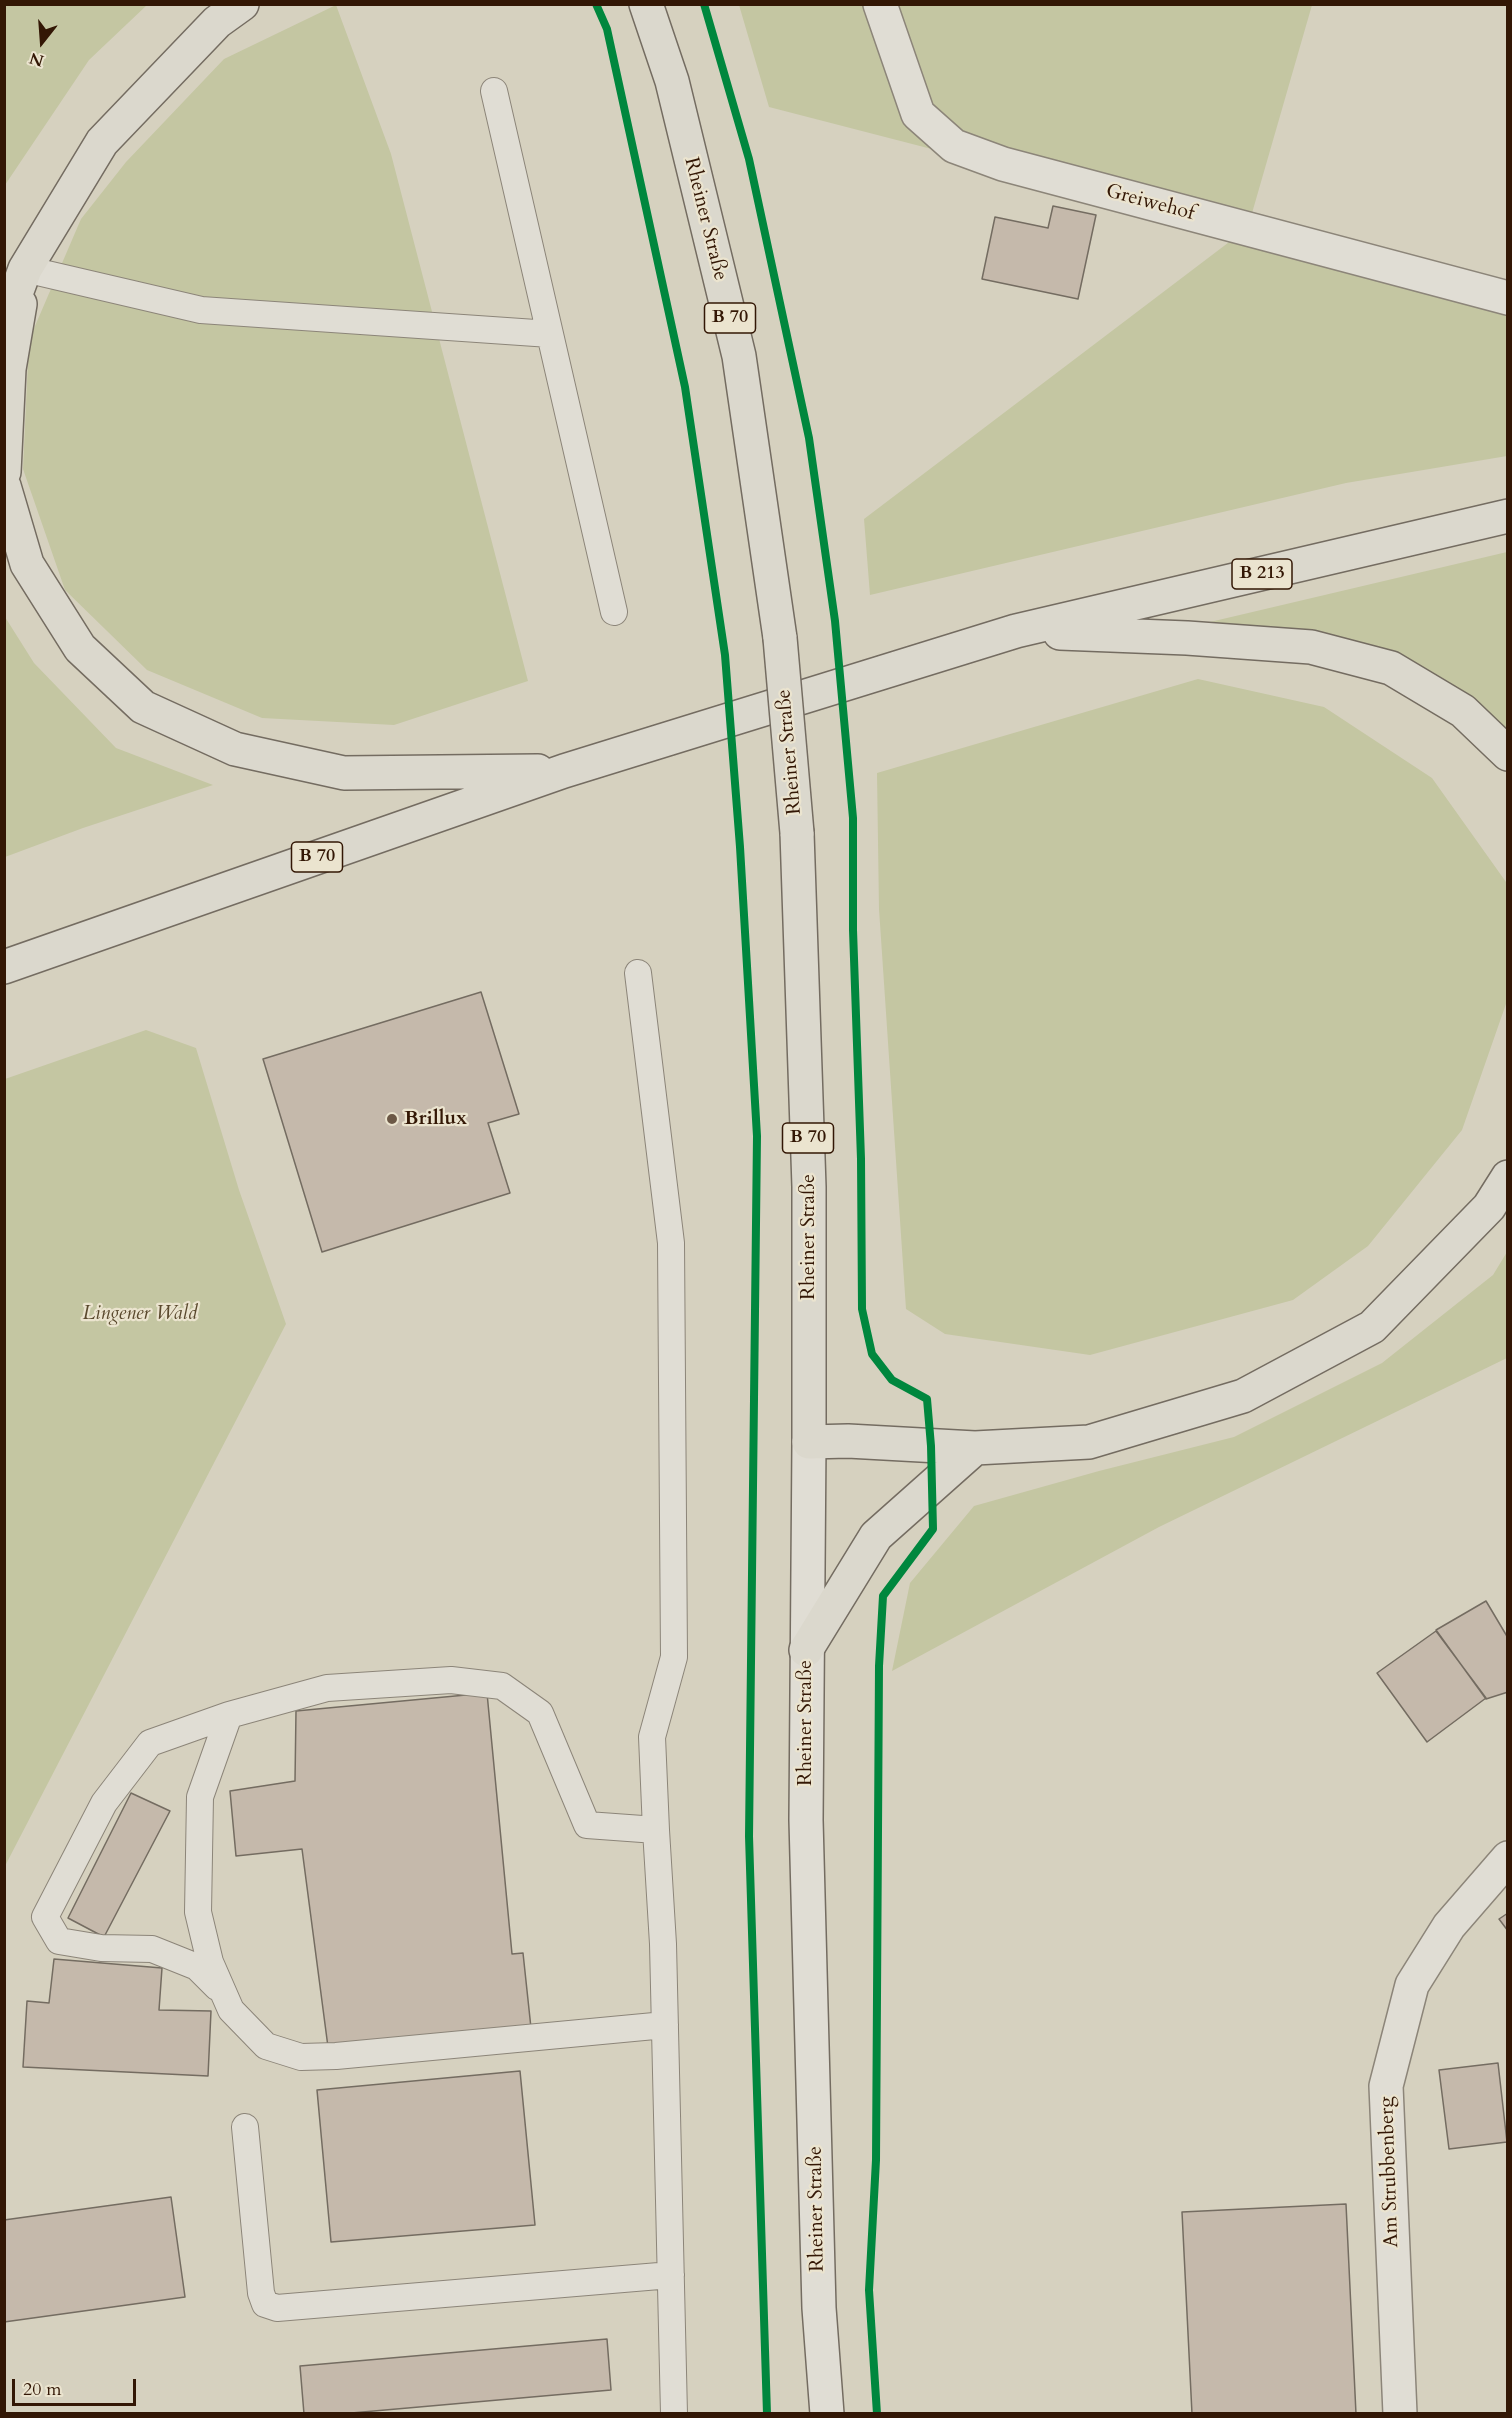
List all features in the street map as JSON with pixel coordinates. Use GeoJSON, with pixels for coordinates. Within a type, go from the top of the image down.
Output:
{"type":"FeatureCollection","features":[{"type":"Feature","properties":{"kind":"main road"},"geometry":{"type":"LineString","coordinates":[[4,326],[25,269],[102,142],[217,22],[242,4]]}},
{"type":"Feature","properties":{"kind":"main road","name":"Rheiner Straße"},"geometry":{"type":"LineString","coordinates":[[646,4],[672,81],[739,356],[780,638],[797,833],[809,1186],[809,1442]]}},
{"type":"Feature","properties":{"kind":"main road"},"geometry":{"type":"LineString","coordinates":[[4,472],[9,369],[25,269]]}},
{"type":"Feature","properties":{"kind":"main road"},"geometry":{"type":"LineString","coordinates":[[4,486],[27,564],[80,648],[143,707],[235,749],[344,773],[564,771]]}},
{"type":"Feature","properties":{"kind":"main road","name":"B 213"},"geometry":{"type":"LineString","coordinates":[[1016,631],[1508,516]]}},
{"type":"Feature","properties":{"kind":"main road"},"geometry":{"type":"LineString","coordinates":[[1016,631],[1187,638],[1311,647],[1391,668],[1463,711],[1508,754]]}},
{"type":"Feature","properties":{"kind":"main road","name":"B 70"},"geometry":{"type":"LineString","coordinates":[[4,966],[564,771],[1016,631]]}},
{"type":"Feature","properties":{"kind":"main road"},"geometry":{"type":"LineString","coordinates":[[809,1442],[848,1441],[975,1448],[1089,1442],[1243,1396],[1372,1327],[1489,1207],[1508,1177]]}},
{"type":"Feature","properties":{"kind":"main road"},"geometry":{"type":"LineString","coordinates":[[806,1650],[876,1536],[975,1448]]}},
{"type":"Feature","properties":{"kind":"street","name":"Greiwehof"},"geometry":{"type":"LineString","coordinates":[[880,4],[918,114],[954,146],[1003,164],[1508,298]]}},
{"type":"Feature","properties":{"kind":"street","name":"Rheiner Straße"},"geometry":{"type":"LineString","coordinates":[[809,1442],[806,1820],[819,2308],[827,2414]]}},
{"type":"Feature","properties":{"kind":"street","name":"Am Strubbenberg"},"geometry":{"type":"LineString","coordinates":[[1400,2414],[1386,2086],[1412,1985],[1449,1926],[1508,1858]]}},
{"type":"Feature","properties":{"kind":"lane"},"geometry":{"type":"LineString","coordinates":[[494,91],[614,612]]}},
{"type":"Feature","properties":{"kind":"lane"},"geometry":{"type":"LineString","coordinates":[[25,269],[201,310],[550,334]]}},
{"type":"Feature","properties":{"kind":"lane"},"geometry":{"type":"LineString","coordinates":[[638,974],[671,1243],[674,1657],[652,1737],[665,2025],[674,2414]]}},
{"type":"Feature","properties":{"kind":"lane"},"geometry":{"type":"LineString","coordinates":[[224,1995],[197,1967],[152,1949],[101,1948],[59,1941],[45,1917],[104,1803],[150,1743],[230,1715],[327,1688],[451,1680],[502,1686],[540,1713],[587,1825],[656,1830]]}},
{"type":"Feature","properties":{"kind":"lane"},"geometry":{"type":"LineString","coordinates":[[230,1715],[200,1797],[198,1912],[210,1962],[231,2010],[267,2046],[301,2057],[336,2056],[665,2025]]}},
{"type":"Feature","properties":{"kind":"lane"},"geometry":{"type":"LineString","coordinates":[[245,2127],[261,2293],[265,2304],[277,2308],[671,2275]]}},
{"type":"Feature","properties":{"kind":"green space"},"geometry":{"type":"Polygon","coordinates":[[[5,4],[147,5],[89,60],[5,185],[5,4]]]}},
{"type":"Feature","properties":{"kind":"green space"},"geometry":{"type":"Polygon","coordinates":[[[336,5],[391,154],[528,681],[394,725],[262,718],[147,670],[65,590],[23,469],[29,340],[81,219],[126,162],[224,59],[336,5]]]}},
{"type":"Feature","properties":{"kind":"green space"},"geometry":{"type":"Polygon","coordinates":[[[739,5],[1312,5],[1248,227],[1507,296],[1507,456],[1346,483],[870,595],[864,519],[1245,230],[769,107],[739,5]]]}},
{"type":"Feature","properties":{"kind":"green space"},"geometry":{"type":"Polygon","coordinates":[[[1507,552],[1507,737],[1411,672],[1213,633],[1210,622],[1507,552]]]}},
{"type":"Feature","properties":{"kind":"green space"},"geometry":{"type":"Polygon","coordinates":[[[5,617],[34,663],[116,748],[213,785],[83,828],[5,857],[5,617]]]}},
{"type":"Feature","properties":{"kind":"green space"},"geometry":{"type":"Polygon","coordinates":[[[1198,679],[1324,707],[1432,778],[1506,882],[1507,1001],[1462,1130],[1368,1246],[1293,1300],[1090,1355],[945,1334],[906,1309],[879,909],[877,773],[1198,679]]]}},
{"type":"Feature","properties":{"kind":"green space","name":"Lingener Wald"},"geometry":{"type":"Polygon","coordinates":[[[146,1030],[196,1048],[239,1190],[286,1324],[5,1866],[5,1079],[146,1030]]]}},
{"type":"Feature","properties":{"kind":"green space"},"geometry":{"type":"Polygon","coordinates":[[[1507,1252],[1507,1358],[1159,1527],[892,1671],[910,1583],[974,1506],[1234,1437],[1382,1363],[1493,1275],[1507,1252]]]}},
{"type":"Feature","properties":{"kind":"building"},"geometry":{"type":"Polygon","coordinates":[[[1053,206],[1096,215],[1078,299],[982,279],[995,217],[1048,228],[1053,206]]]}},
{"type":"Feature","properties":{"kind":"building","name":"Brillux"},"geometry":{"type":"Polygon","coordinates":[[[481,992],[519,1114],[488,1123],[510,1193],[322,1252],[263,1059],[481,992]]]}},
{"type":"Feature","properties":{"kind":"building"},"geometry":{"type":"Polygon","coordinates":[[[1486,1601],[1508,1638],[1508,1692],[1486,1699],[1436,1630],[1486,1601]]]}},
{"type":"Feature","properties":{"kind":"building"},"geometry":{"type":"Polygon","coordinates":[[[1436,1631],[1486,1698],[1427,1742],[1377,1673],[1436,1631]]]}},
{"type":"Feature","properties":{"kind":"building"},"geometry":{"type":"Polygon","coordinates":[[[487,1693],[512,1954],[523,1953],[531,2028],[328,2047],[302,1849],[236,1856],[230,1791],[295,1781],[296,1711],[487,1693]]]}},
{"type":"Feature","properties":{"kind":"building"},"geometry":{"type":"Polygon","coordinates":[[[131,1793],[170,1811],[104,1937],[68,1918],[131,1793]]]}},
{"type":"Feature","properties":{"kind":"building"},"geometry":{"type":"Polygon","coordinates":[[[1508,1913],[1508,1931],[1499,1919],[1508,1913]]]}},
{"type":"Feature","properties":{"kind":"building"},"geometry":{"type":"Polygon","coordinates":[[[54,1959],[162,1968],[159,2010],[211,2011],[208,2076],[23,2067],[27,2001],[49,2003],[54,1959]]]}},
{"type":"Feature","properties":{"kind":"building"},"geometry":{"type":"Polygon","coordinates":[[[1498,2063],[1507,2142],[1449,2149],[1439,2070],[1498,2063]]]}},
{"type":"Feature","properties":{"kind":"building"},"geometry":{"type":"Polygon","coordinates":[[[520,2071],[535,2225],[331,2242],[317,2090],[520,2071]]]}},
{"type":"Feature","properties":{"kind":"building"},"geometry":{"type":"Polygon","coordinates":[[[171,2197],[185,2297],[4,2322],[4,2220],[171,2197]]]}},
{"type":"Feature","properties":{"kind":"building"},"geometry":{"type":"Polygon","coordinates":[[[1346,2204],[1356,2414],[1192,2414],[1182,2212],[1346,2204]]]}},
{"type":"Feature","properties":{"kind":"building"},"geometry":{"type":"Polygon","coordinates":[[[607,2339],[611,2390],[340,2414],[304,2414],[300,2366],[607,2339]]]}},
{"type":"Feature","properties":{"kind":"cycle path"},"geometry":{"type":"LineString","coordinates":[[596,4],[607,29],[685,387],[725,655],[740,847],[757,1136],[749,1836],[767,2414]]}},
{"type":"Feature","properties":{"kind":"cycle path"},"geometry":{"type":"LineString","coordinates":[[704,4],[749,159],[809,438],[835,621],[853,818],[853,930],[861,1159],[862,1309],[872,1354],[892,1380],[927,1399],[931,1446],[933,1529],[883,1596],[879,1666],[876,2160],[869,2290],[877,2414]]}},
{"type":"Feature","properties":{"kind":"place","name":"Brillux"},"geometry":{"type":"Point","coordinates":[392,1119]}}]}
